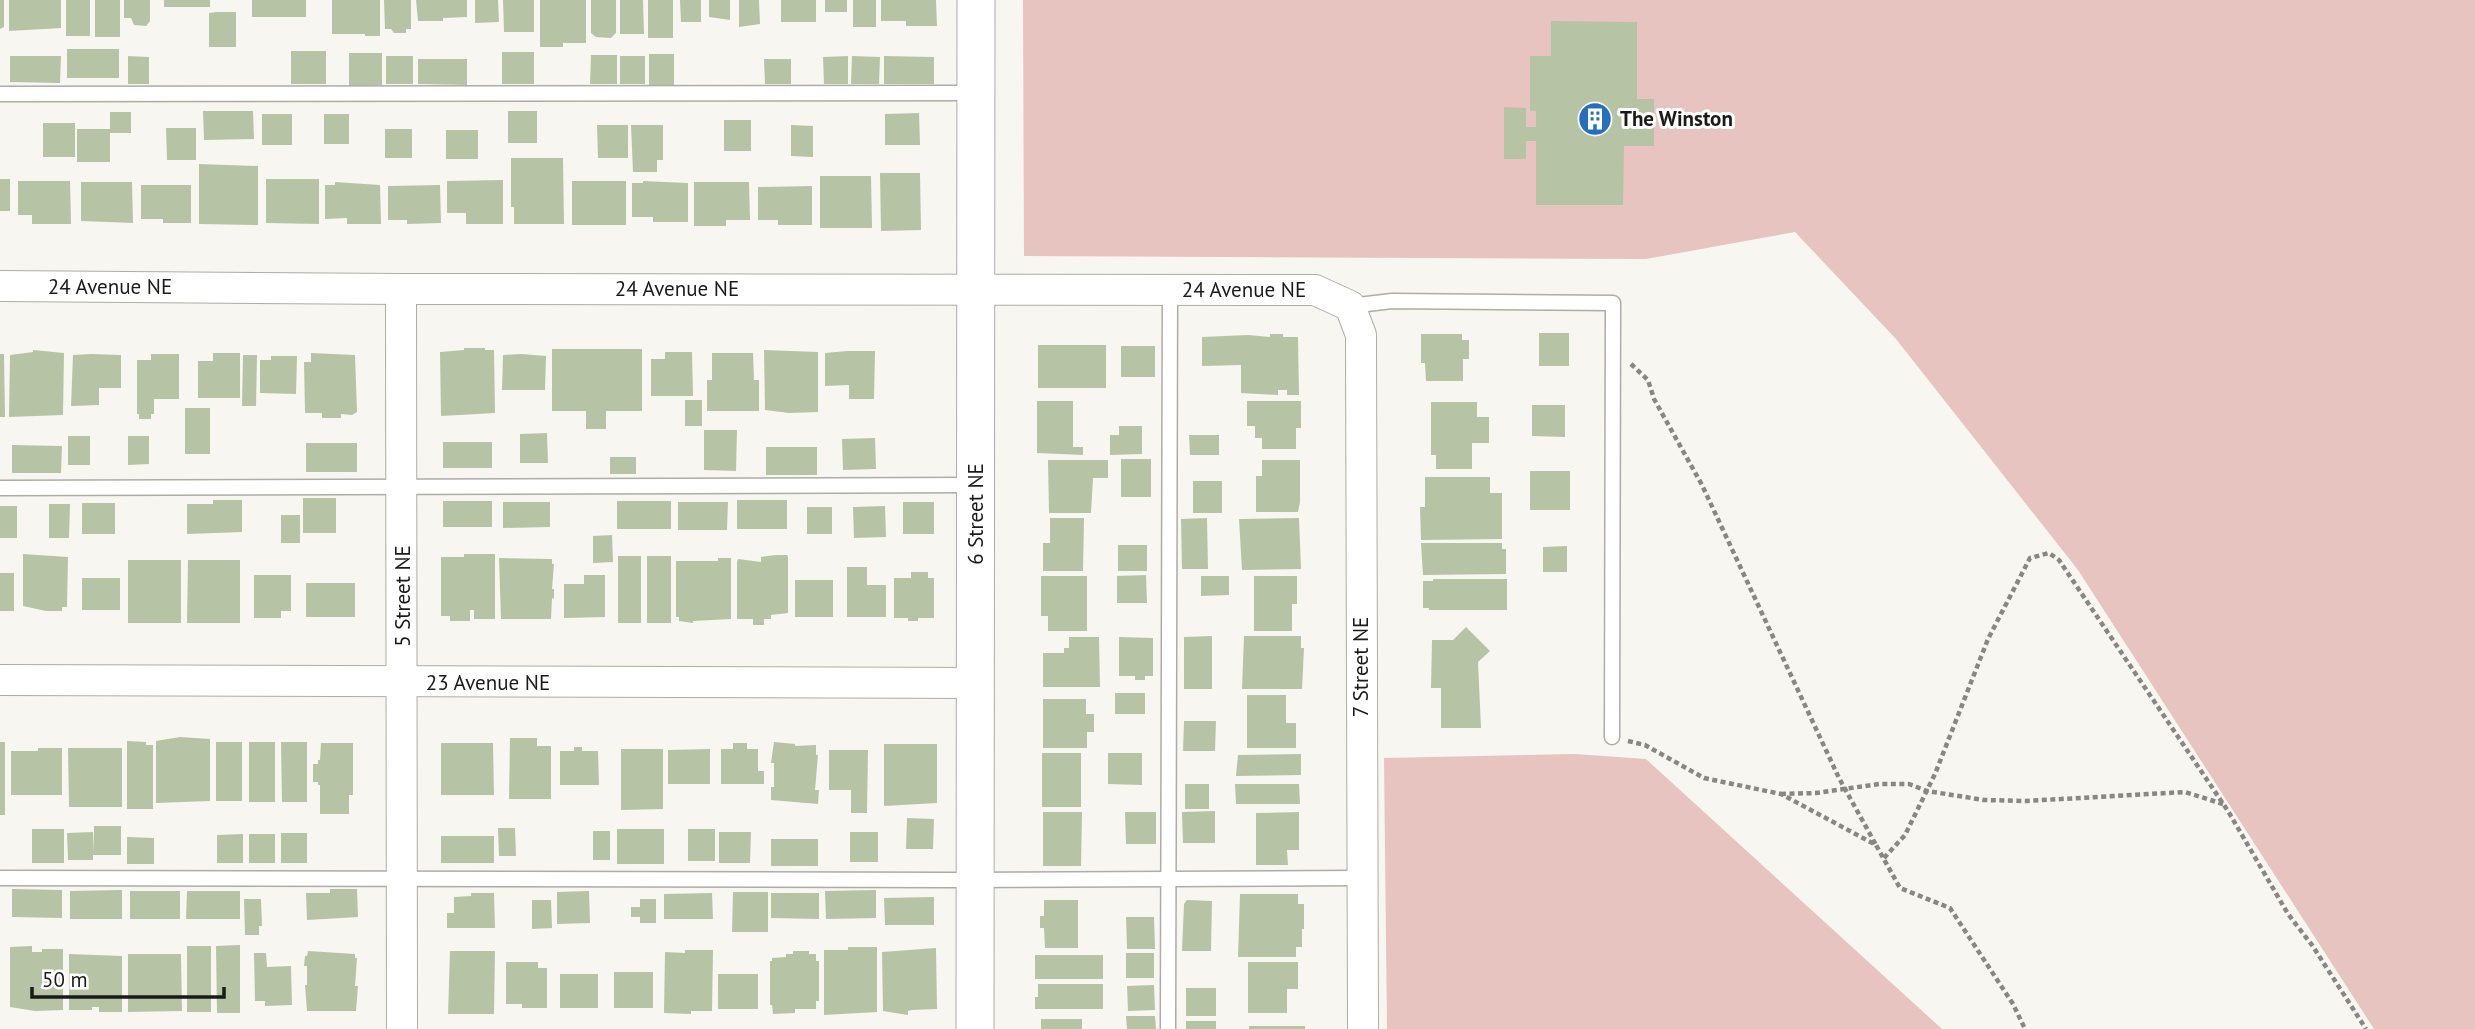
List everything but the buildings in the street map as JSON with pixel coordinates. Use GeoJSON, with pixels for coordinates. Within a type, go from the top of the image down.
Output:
{"type":"FeatureCollection","features":[{"type":"Feature","properties":{"kind":"street","name":"6 Street NE"},"geometry":{"type":"LineString","coordinates":[[975,1029],[976,0]]}},
{"type":"Feature","properties":{"kind":"street","name":"24 Avenue NE"},"geometry":{"type":"LineString","coordinates":[[0,286],[1315,290],[1350,306]]}},
{"type":"Feature","properties":{"kind":"street","name":"5 Street NE"},"geometry":{"type":"LineString","coordinates":[[401,289],[402,1029]]}},
{"type":"Feature","properties":{"kind":"street","name":"7 Street NE"},"geometry":{"type":"LineString","coordinates":[[1350,306],[1361,335],[1363,1029]]}},
{"type":"Feature","properties":{"kind":"street","name":"23 Avenue NE"},"geometry":{"type":"LineString","coordinates":[[0,680],[976,683]]}},
{"type":"Feature","properties":{"kind":"lane"},"geometry":{"type":"LineString","coordinates":[[0,94],[976,93]]}},
{"type":"Feature","properties":{"kind":"lane"},"geometry":{"type":"LineString","coordinates":[[1168,1029],[1170,289]]}},
{"type":"Feature","properties":{"kind":"lane"},"geometry":{"type":"LineString","coordinates":[[1350,306],[1392,301],[1613,303],[1612,737]]}},
{"type":"Feature","properties":{"kind":"lane"},"geometry":{"type":"LineString","coordinates":[[0,488],[976,485]]}},
{"type":"Feature","properties":{"kind":"lane"},"geometry":{"type":"LineString","coordinates":[[0,878],[1361,878]]}},
{"type":"Feature","properties":{"kind":"path"},"geometry":{"type":"LineString","coordinates":[[1613,346],[1648,380],[1654,399],[1702,485],[1845,788],[1900,888],[1950,908],[2012,1004],[2025,1029]]}},
{"type":"Feature","properties":{"kind":"path"},"geometry":{"type":"LineString","coordinates":[[1884,858],[1905,835],[1927,791],[1989,639],[2020,575],[2030,558],[2049,553],[2059,560],[2223,804],[2288,914],[2312,945],[2366,1029]]}},
{"type":"Feature","properties":{"kind":"path"},"geometry":{"type":"LineString","coordinates":[[1612,737],[1645,745],[1704,778],[1781,794],[1876,845]]}},
{"type":"Feature","properties":{"kind":"path"},"geometry":{"type":"LineString","coordinates":[[1781,794],[1889,784],[1909,785],[1927,791],[1984,800],[2026,801],[2185,792],[2223,804]]}},
{"type":"Feature","properties":{"kind":"shaded area"},"geometry":{"type":"Polygon","coordinates":[[[1023,0],[2475,0],[2475,1029],[2374,1029],[2078,570],[1896,339],[1795,232],[1646,259],[1024,256],[1023,0]]]}},
{"type":"Feature","properties":{"kind":"shaded area"},"geometry":{"type":"Polygon","coordinates":[[[1575,754],[1646,759],[1942,1029],[1387,1029],[1384,758],[1575,754]]]}},
{"type":"Feature","properties":{"kind":"place","name":"The Winston"},"geometry":{"type":"Point","coordinates":[1595,119]}}]}
